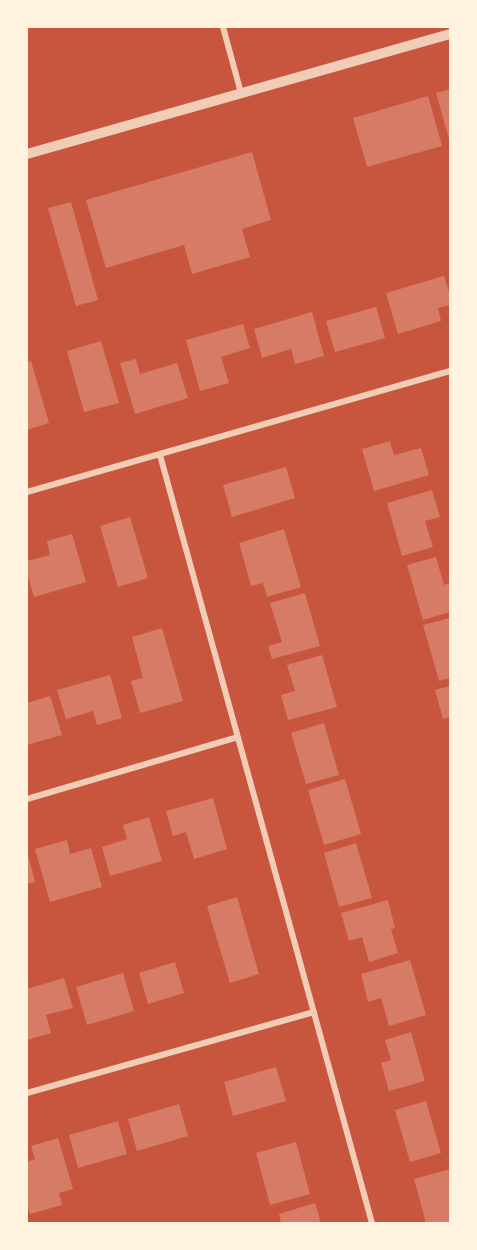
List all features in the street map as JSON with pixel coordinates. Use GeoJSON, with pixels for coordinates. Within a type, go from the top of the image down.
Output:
{"type":"FeatureCollection","features":[{"type":"Feature","properties":{"kind":"street"},"geometry":{"type":"LineString","coordinates":[[223,27],[241,93]]}},
{"type":"Feature","properties":{"kind":"street"},"geometry":{"type":"LineString","coordinates":[[27,154],[450,34]]}},
{"type":"Feature","properties":{"kind":"street"},"geometry":{"type":"LineString","coordinates":[[27,492],[450,371]]}},
{"type":"Feature","properties":{"kind":"street"},"geometry":{"type":"LineString","coordinates":[[160,455],[372,1223]]}},
{"type":"Feature","properties":{"kind":"street"},"geometry":{"type":"LineString","coordinates":[[27,799],[238,737]]}},
{"type":"Feature","properties":{"kind":"street"},"geometry":{"type":"LineString","coordinates":[[27,1093],[314,1012]]}},
{"type":"Feature","properties":{"kind":"building"},"geometry":{"type":"Polygon","coordinates":[[[450,89],[450,139],[449,139],[436,93],[450,89]]]}},
{"type":"Feature","properties":{"kind":"building"},"geometry":{"type":"Polygon","coordinates":[[[428,96],[442,146],[367,167],[353,118],[428,96]]]}},
{"type":"Feature","properties":{"kind":"building"},"geometry":{"type":"Polygon","coordinates":[[[252,152],[271,220],[242,229],[250,257],[192,274],[184,245],[106,268],[86,200],[252,152]]]}},
{"type":"Feature","properties":{"kind":"building"},"geometry":{"type":"Polygon","coordinates":[[[71,202],[98,300],[76,306],[48,208],[71,202]]]}},
{"type":"Feature","properties":{"kind":"building"},"geometry":{"type":"Polygon","coordinates":[[[444,276],[450,295],[450,305],[438,308],[441,321],[398,334],[386,293],[444,276]]]}},
{"type":"Feature","properties":{"kind":"building"},"geometry":{"type":"Polygon","coordinates":[[[376,307],[385,338],[335,352],[326,321],[376,307]]]}},
{"type":"Feature","properties":{"kind":"building"},"geometry":{"type":"Polygon","coordinates":[[[312,312],[324,356],[295,364],[291,349],[262,358],[254,329],[312,312]]]}},
{"type":"Feature","properties":{"kind":"building"},"geometry":{"type":"Polygon","coordinates":[[[243,324],[250,348],[221,357],[229,383],[200,391],[186,340],[243,324]]]}},
{"type":"Feature","properties":{"kind":"building"},"geometry":{"type":"Polygon","coordinates":[[[101,341],[119,403],[84,412],[67,351],[101,341]]]}},
{"type":"Feature","properties":{"kind":"building"},"geometry":{"type":"Polygon","coordinates":[[[136,359],[140,374],[177,363],[188,398],[135,414],[120,363],[136,359]]]}},
{"type":"Feature","properties":{"kind":"building"},"geometry":{"type":"Polygon","coordinates":[[[31,361],[49,423],[27,430],[27,363],[31,361]]]}},
{"type":"Feature","properties":{"kind":"building"},"geometry":{"type":"Polygon","coordinates":[[[390,441],[394,455],[421,448],[429,475],[374,491],[362,449],[390,441]]]}},
{"type":"Feature","properties":{"kind":"building"},"geometry":{"type":"Polygon","coordinates":[[[286,467],[295,498],[232,517],[223,485],[286,467]]]}},
{"type":"Feature","properties":{"kind":"building"},"geometry":{"type":"Polygon","coordinates":[[[432,490],[440,517],[425,521],[433,547],[402,556],[387,503],[432,490]]]}},
{"type":"Feature","properties":{"kind":"building"},"geometry":{"type":"Polygon","coordinates":[[[130,517],[148,578],[118,587],[100,526],[130,517]]]}},
{"type":"Feature","properties":{"kind":"building"},"geometry":{"type":"Polygon","coordinates":[[[284,529],[301,587],[267,597],[263,583],[251,586],[239,543],[284,529]]]}},
{"type":"Feature","properties":{"kind":"building"},"geometry":{"type":"Polygon","coordinates":[[[72,534],[86,582],[34,597],[27,573],[27,561],[50,555],[47,541],[72,534]]]}},
{"type":"Feature","properties":{"kind":"building"},"geometry":{"type":"Polygon","coordinates":[[[436,557],[444,585],[450,583],[450,612],[423,620],[407,565],[436,557]]]}},
{"type":"Feature","properties":{"kind":"building"},"geometry":{"type":"Polygon","coordinates":[[[305,593],[320,646],[272,659],[268,646],[282,642],[270,603],[305,593]]]}},
{"type":"Feature","properties":{"kind":"building"},"geometry":{"type":"Polygon","coordinates":[[[450,618],[450,678],[439,681],[423,625],[450,618]]]}},
{"type":"Feature","properties":{"kind":"building"},"geometry":{"type":"Polygon","coordinates":[[[162,628],[183,701],[140,713],[131,681],[143,678],[132,637],[162,628]]]}},
{"type":"Feature","properties":{"kind":"building"},"geometry":{"type":"Polygon","coordinates":[[[322,655],[337,707],[288,720],[281,695],[295,691],[287,665],[322,655]]]}},
{"type":"Feature","properties":{"kind":"building"},"geometry":{"type":"Polygon","coordinates":[[[110,675],[122,718],[97,725],[93,711],[66,719],[57,690],[110,675]]]}},
{"type":"Feature","properties":{"kind":"building"},"geometry":{"type":"Polygon","coordinates":[[[450,686],[450,717],[443,719],[435,690],[450,686]]]}},
{"type":"Feature","properties":{"kind":"building"},"geometry":{"type":"Polygon","coordinates":[[[50,696],[62,735],[27,745],[27,703],[50,696]]]}},
{"type":"Feature","properties":{"kind":"building"},"geometry":{"type":"Polygon","coordinates":[[[324,723],[339,775],[306,784],[291,733],[324,723]]]}},
{"type":"Feature","properties":{"kind":"building"},"geometry":{"type":"Polygon","coordinates":[[[345,779],[361,834],[324,845],[308,790],[345,779]]]}},
{"type":"Feature","properties":{"kind":"building"},"geometry":{"type":"Polygon","coordinates":[[[213,798],[227,849],[194,859],[186,832],[173,836],[166,811],[213,798]]]}},
{"type":"Feature","properties":{"kind":"building"},"geometry":{"type":"Polygon","coordinates":[[[149,817],[162,861],[110,876],[102,847],[127,839],[123,825],[149,817]]]}},
{"type":"Feature","properties":{"kind":"building"},"geometry":{"type":"Polygon","coordinates":[[[67,840],[70,854],[91,848],[102,887],[50,902],[35,849],[67,840]]]}},
{"type":"Feature","properties":{"kind":"building"},"geometry":{"type":"Polygon","coordinates":[[[356,843],[372,898],[339,907],[324,853],[356,843]]]}},
{"type":"Feature","properties":{"kind":"building"},"geometry":{"type":"Polygon","coordinates":[[[27,856],[35,882],[27,884],[27,856]]]}},
{"type":"Feature","properties":{"kind":"building"},"geometry":{"type":"Polygon","coordinates":[[[237,897],[259,974],[230,983],[207,906],[237,897]]]}},
{"type":"Feature","properties":{"kind":"building"},"geometry":{"type":"Polygon","coordinates":[[[388,900],[395,928],[391,929],[398,953],[369,962],[362,937],[349,941],[341,913],[388,900]]]}},
{"type":"Feature","properties":{"kind":"building"},"geometry":{"type":"Polygon","coordinates":[[[410,960],[426,1015],[389,1026],[381,998],[368,1002],[361,974],[410,960]]]}},
{"type":"Feature","properties":{"kind":"building"},"geometry":{"type":"Polygon","coordinates":[[[175,962],[184,993],[148,1004],[139,973],[175,962]]]}},
{"type":"Feature","properties":{"kind":"building"},"geometry":{"type":"Polygon","coordinates":[[[123,973],[134,1011],[87,1025],[76,987],[123,973]]]}},
{"type":"Feature","properties":{"kind":"building"},"geometry":{"type":"Polygon","coordinates":[[[64,978],[73,1008],[46,1015],[51,1033],[27,1040],[27,989],[64,978]]]}},
{"type":"Feature","properties":{"kind":"building"},"geometry":{"type":"Polygon","coordinates":[[[411,1032],[425,1081],[389,1091],[381,1063],[391,1060],[385,1040],[411,1032]]]}},
{"type":"Feature","properties":{"kind":"building"},"geometry":{"type":"Polygon","coordinates":[[[276,1067],[286,1101],[233,1116],[224,1082],[276,1067]]]}},
{"type":"Feature","properties":{"kind":"building"},"geometry":{"type":"Polygon","coordinates":[[[426,1101],[441,1153],[410,1162],[395,1110],[426,1101]]]}},
{"type":"Feature","properties":{"kind":"building"},"geometry":{"type":"Polygon","coordinates":[[[179,1104],[188,1136],[137,1151],[128,1119],[179,1104]]]}},
{"type":"Feature","properties":{"kind":"building"},"geometry":{"type":"Polygon","coordinates":[[[118,1121],[127,1154],[78,1168],[69,1135],[118,1121]]]}},
{"type":"Feature","properties":{"kind":"building"},"geometry":{"type":"Polygon","coordinates":[[[58,1138],[73,1189],[59,1193],[62,1205],[30,1214],[27,1204],[27,1162],[35,1159],[31,1146],[58,1138]]]}},
{"type":"Feature","properties":{"kind":"building"},"geometry":{"type":"Polygon","coordinates":[[[296,1142],[310,1194],[270,1205],[256,1153],[296,1142]]]}},
{"type":"Feature","properties":{"kind":"building"},"geometry":{"type":"Polygon","coordinates":[[[450,1169],[450,1223],[426,1223],[414,1179],[450,1169]]]}},
{"type":"Feature","properties":{"kind":"building"},"geometry":{"type":"Polygon","coordinates":[[[315,1203],[321,1223],[281,1223],[279,1214],[315,1203]]]}}]}
